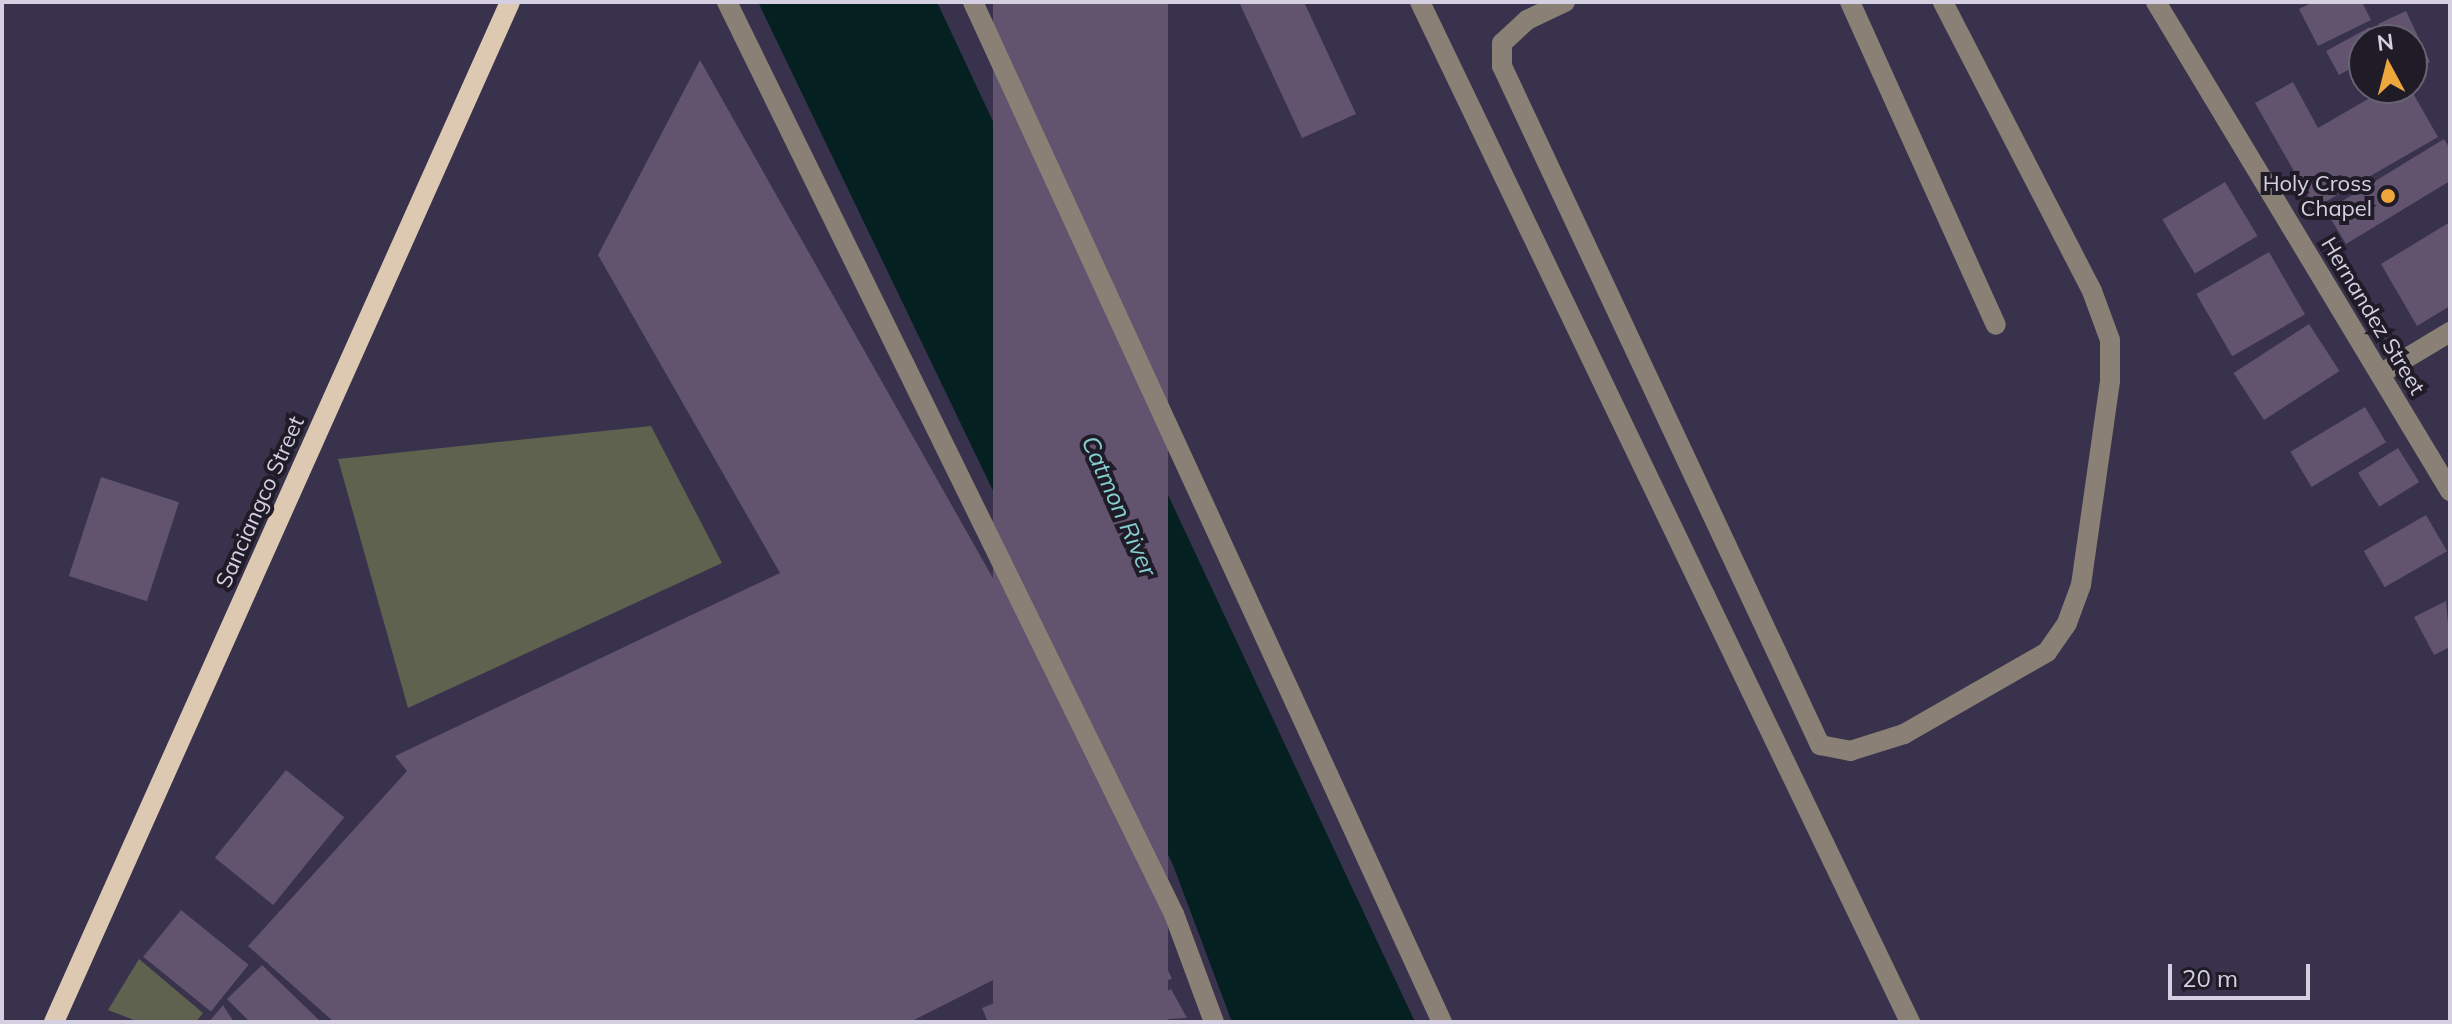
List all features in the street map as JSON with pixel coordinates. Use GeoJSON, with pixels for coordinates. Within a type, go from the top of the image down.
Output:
{"type":"FeatureCollection","features":[{"type":"Feature","properties":{"kind":"main road","name":"Sanciangco Street"},"geometry":{"type":"LineString","coordinates":[[54,1022],[510,2]]}},
{"type":"Feature","properties":{"kind":"street"},"geometry":{"type":"LineString","coordinates":[[727,2],[1174,914],[1214,1022]]}},
{"type":"Feature","properties":{"kind":"street"},"geometry":{"type":"LineString","coordinates":[[973,2],[1442,1022]]}},
{"type":"Feature","properties":{"kind":"street"},"geometry":{"type":"LineString","coordinates":[[1420,2],[1910,1022]]}},
{"type":"Feature","properties":{"kind":"street"},"geometry":{"type":"LineString","coordinates":[[1565,2],[1527,20],[1502,43],[1502,66],[1820,745],[1850,751],[1904,734],[2047,652],[2067,623],[2081,585],[2110,380],[2110,340],[2092,291],[1943,2]]}},
{"type":"Feature","properties":{"kind":"street"},"geometry":{"type":"LineString","coordinates":[[1850,2],[1996,325]]}},
{"type":"Feature","properties":{"kind":"street","name":"Hernandez Street"},"geometry":{"type":"LineString","coordinates":[[2156,2],[2450,491]]}},
{"type":"Feature","properties":{"kind":"street"},"geometry":{"type":"LineString","coordinates":[[2380,374],[2450,332]]}},
{"type":"Feature","properties":{"kind":"shaded area"},"geometry":{"type":"Polygon","coordinates":[[[651,426],[722,563],[408,708],[338,459],[651,426]]]}},
{"type":"Feature","properties":{"kind":"shaded area"},"geometry":{"type":"Polygon","coordinates":[[[139,959],[203,1013],[196,1022],[139,1022],[108,1010],[139,959]]]}},
{"type":"Feature","properties":{"kind":"water","name":"Catmon River"},"geometry":{"type":"Polygon","coordinates":[[[758,2],[937,2],[1415,1022],[1232,1022],[1173,865],[758,2]]]}},
{"type":"Feature","properties":{"kind":"building"},"geometry":{"type":"Polygon","coordinates":[[[993,2],[1168,2],[1168,1022],[993,1022],[993,2]]]}},
{"type":"Feature","properties":{"kind":"building"},"geometry":{"type":"Polygon","coordinates":[[[1239,2],[1304,2],[1356,114],[1302,138],[1239,2]]]}},
{"type":"Feature","properties":{"kind":"building"},"geometry":{"type":"Polygon","coordinates":[[[2313,2],[2362,2],[2371,20],[2363,24],[2348,24],[2348,31],[2318,46],[2299,9],[2313,2]]]}},
{"type":"Feature","properties":{"kind":"building"},"geometry":{"type":"Polygon","coordinates":[[[2406,11],[2412,24],[2378,24],[2406,11]]]}},
{"type":"Feature","properties":{"kind":"building"},"geometry":{"type":"Polygon","coordinates":[[[2348,39],[2348,70],[2339,75],[2326,51],[2348,39]]]}},
{"type":"Feature","properties":{"kind":"building"},"geometry":{"type":"Polygon","coordinates":[[[700,60],[994,580],[1158,897],[910,1022],[334,1022],[248,946],[407,771],[395,756],[780,573],[598,255],[700,60]]]}},
{"type":"Feature","properties":{"kind":"building"},"geometry":{"type":"Polygon","coordinates":[[[2293,82],[2318,128],[2359,104],[2419,104],[2438,137],[2315,208],[2255,103],[2293,82]]]}},
{"type":"Feature","properties":{"kind":"building","name":"Holy Cross Chapel"},"geometry":{"type":"Polygon","coordinates":[[[2444,139],[2450,149],[2450,181],[2346,244],[2326,211],[2444,139]]]}},
{"type":"Feature","properties":{"kind":"building"},"geometry":{"type":"Polygon","coordinates":[[[2225,182],[2257,236],[2195,274],[2162,220],[2225,182]]]}},
{"type":"Feature","properties":{"kind":"building"},"geometry":{"type":"Polygon","coordinates":[[[2450,222],[2450,306],[2417,326],[2381,264],[2450,222]]]}},
{"type":"Feature","properties":{"kind":"building"},"geometry":{"type":"Polygon","coordinates":[[[2269,252],[2305,314],[2232,356],[2196,294],[2269,252]]]}},
{"type":"Feature","properties":{"kind":"building"},"geometry":{"type":"Polygon","coordinates":[[[2309,324],[2339,371],[2264,420],[2234,373],[2309,324]]]}},
{"type":"Feature","properties":{"kind":"building"},"geometry":{"type":"Polygon","coordinates":[[[2365,407],[2386,442],[2312,487],[2290,452],[2365,407]]]}},
{"type":"Feature","properties":{"kind":"building"},"geometry":{"type":"Polygon","coordinates":[[[2398,448],[2419,482],[2379,507],[2358,473],[2398,448]]]}},
{"type":"Feature","properties":{"kind":"building"},"geometry":{"type":"Polygon","coordinates":[[[101,477],[179,502],[147,601],[69,576],[101,477]]]}},
{"type":"Feature","properties":{"kind":"building"},"geometry":{"type":"Polygon","coordinates":[[[2426,515],[2447,551],[2385,587],[2364,551],[2426,515]]]}},
{"type":"Feature","properties":{"kind":"building"},"geometry":{"type":"Polygon","coordinates":[[[2446,601],[2450,647],[2434,655],[2414,617],[2446,601]]]}},
{"type":"Feature","properties":{"kind":"building"},"geometry":{"type":"Polygon","coordinates":[[[286,770],[344,817],[273,905],[215,858],[286,770]]]}},
{"type":"Feature","properties":{"kind":"building"},"geometry":{"type":"Polygon","coordinates":[[[181,910],[249,965],[211,1011],[143,957],[181,910]]]}},
{"type":"Feature","properties":{"kind":"building"},"geometry":{"type":"Polygon","coordinates":[[[1159,929],[1166,952],[1147,958],[1140,935],[1159,929]]]}},
{"type":"Feature","properties":{"kind":"building"},"geometry":{"type":"Polygon","coordinates":[[[1125,954],[1133,987],[1115,992],[1107,959],[1125,954]]]}},
{"type":"Feature","properties":{"kind":"building"},"geometry":{"type":"Polygon","coordinates":[[[1161,956],[1172,978],[1143,992],[1132,970],[1161,956]]]}},
{"type":"Feature","properties":{"kind":"building"},"geometry":{"type":"Polygon","coordinates":[[[262,965],[321,1022],[250,1022],[227,999],[262,965]]]}},
{"type":"Feature","properties":{"kind":"building"},"geometry":{"type":"Polygon","coordinates":[[[1066,970],[1084,1017],[1044,1022],[1040,1004],[1052,1000],[1045,977],[1066,970]]]}},
{"type":"Feature","properties":{"kind":"building"},"geometry":{"type":"Polygon","coordinates":[[[1111,989],[1118,1013],[1096,1019],[1089,995],[1111,989]]]}},
{"type":"Feature","properties":{"kind":"building"},"geometry":{"type":"Polygon","coordinates":[[[1171,989],[1187,1018],[1120,1022],[1118,1018],[1171,989]]]}},
{"type":"Feature","properties":{"kind":"building"},"geometry":{"type":"Polygon","coordinates":[[[1004,999],[1014,1022],[988,1022],[982,1008],[1004,999]]]}},
{"type":"Feature","properties":{"kind":"building"},"geometry":{"type":"Polygon","coordinates":[[[223,1005],[234,1022],[209,1022],[223,1005]]]}},
{"type":"Feature","properties":{"kind":"place","name":"Holy Cross Chapel"},"geometry":{"type":"Point","coordinates":[2388,196]}}]}
